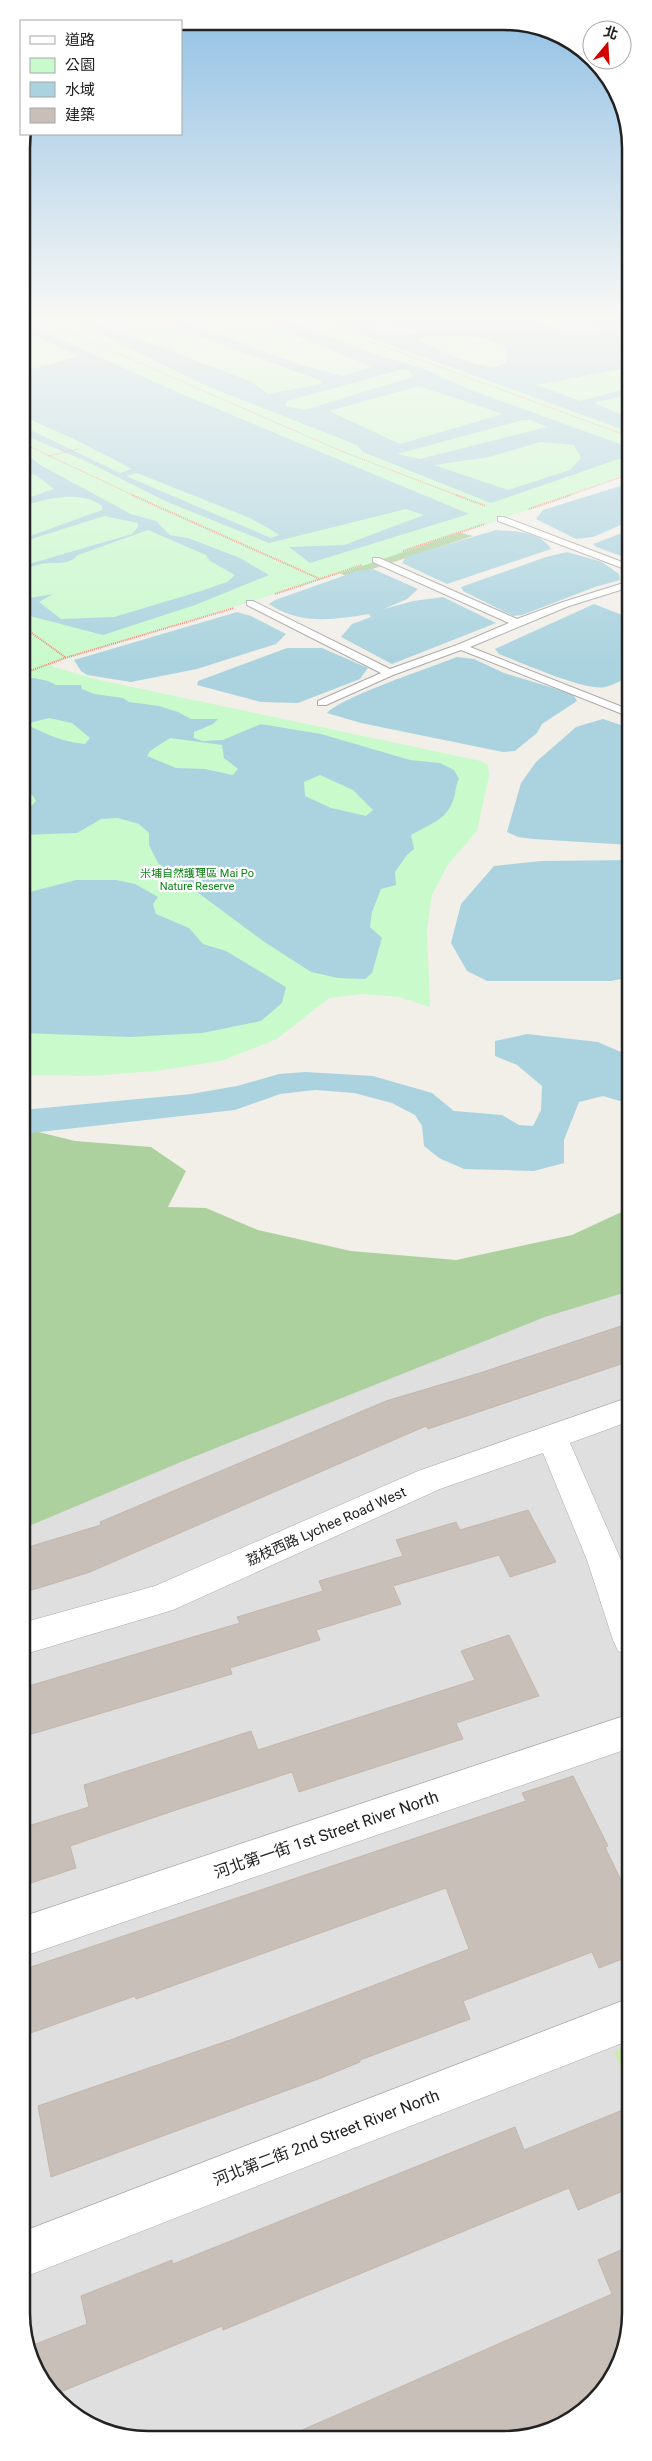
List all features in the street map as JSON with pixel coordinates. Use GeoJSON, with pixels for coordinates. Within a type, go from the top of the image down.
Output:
{"type":"FeatureCollection","features":[{"type":"Feature","properties":{"kind":"street","name":"荔枝西路 Lychee Road West"},"geometry":{"type":"LineString","coordinates":[[30,1638],[161,1599],[429,1480],[622,1412]]}},
{"type":"Feature","properties":{"kind":"street"},"geometry":{"type":"LineString","coordinates":[[552,1436],[604,1560],[622,1615]]}},
{"type":"Feature","properties":{"kind":"street","name":"河北第一街 1st Street River North"},"geometry":{"type":"LineString","coordinates":[[30,1934],[622,1734]]}},
{"type":"Feature","properties":{"kind":"street","name":"河北第二街 2nd Street River North"},"geometry":{"type":"LineString","coordinates":[[30,2253],[622,2022]]}},
{"type":"Feature","properties":{"kind":"lane"},"geometry":{"type":"LineString","coordinates":[[501,519],[622,565]]}},
{"type":"Feature","properties":{"kind":"lane"},"geometry":{"type":"LineString","coordinates":[[376,560],[516,623]]}},
{"type":"Feature","properties":{"kind":"lane"},"geometry":{"type":"LineString","coordinates":[[322,703],[389,673],[461,647],[516,623],[566,604],[622,586]]}},
{"type":"Feature","properties":{"kind":"lane"},"geometry":{"type":"LineString","coordinates":[[250,603],[389,673]]}},
{"type":"Feature","properties":{"kind":"lane"},"geometry":{"type":"LineString","coordinates":[[461,647],[622,711]]}},
{"type":"Feature","properties":{"kind":"path"},"geometry":{"type":"LineString","coordinates":[[304,435],[341,451],[510,515]]}},
{"type":"Feature","properties":{"kind":"path"},"geometry":{"type":"LineString","coordinates":[[30,447],[321,580]]}},
{"type":"Feature","properties":{"kind":"path"},"geometry":{"type":"LineString","coordinates":[[48,456],[79,449]]}},
{"type":"Feature","properties":{"kind":"path"},"geometry":{"type":"LineString","coordinates":[[30,671],[65,658],[321,580],[622,477]]}},
{"type":"Feature","properties":{"kind":"path"},"geometry":{"type":"LineString","coordinates":[[30,632],[65,658]]}},
{"type":"Feature","properties":{"kind":"shaded area"},"geometry":{"type":"Polygon","coordinates":[[[622,1285],[622,2320],[616,2351],[598,2385],[576,2407],[563,2415],[542,2425],[527,2429],[504,2431],[141,2431],[110,2425],[76,2407],[54,2385],[42,2365],[32,2336],[30,2313],[30,1503],[622,1285]]]}},
{"type":"Feature","properties":{"kind":"green space","name":"米埔自然護理區 Mai Po Nature Reserve"},"geometry":{"type":"Polygon","coordinates":[[[30,435],[622,435],[622,476],[321,580],[50,663],[54,667],[95,679],[481,761],[488,765],[489,776],[477,831],[447,866],[432,895],[427,929],[430,1007],[399,997],[362,994],[329,998],[277,1039],[221,1061],[155,1071],[89,1076],[30,1075],[30,435]]]}},
{"type":"Feature","properties":{"kind":"green space"},"geometry":{"type":"Polygon","coordinates":[[[447,529],[473,536],[348,577],[323,565],[447,529]]]}},
{"type":"Feature","properties":{"kind":"green space"},"geometry":{"type":"Polygon","coordinates":[[[30,1130],[75,1141],[151,1147],[186,1171],[168,1207],[206,1208],[258,1230],[351,1251],[456,1260],[572,1235],[622,1212],[622,1293],[545,1317],[181,1462],[30,1526],[30,1130]]]}},
{"type":"Feature","properties":{"kind":"green space"},"geometry":{"type":"Polygon","coordinates":[[[622,2049],[622,2070],[614,2052],[622,2049]]]}},
{"type":"Feature","properties":{"kind":"water"},"geometry":{"type":"Polygon","coordinates":[[[30,435],[40,435],[120,473],[132,469],[65,435],[280,435],[469,514],[310,563],[289,547],[344,545],[424,515],[406,509],[269,543],[165,501],[90,463],[30,437],[30,435]],[[137,473],[126,476],[271,538],[280,535],[250,518],[137,473]]]}},
{"type":"Feature","properties":{"kind":"water"},"geometry":{"type":"Polygon","coordinates":[[[331,435],[380,435],[400,444],[431,435],[468,435],[397,454],[420,459],[516,435],[595,435],[622,445],[622,458],[491,503],[363,452],[357,445],[331,435]],[[540,442],[489,457],[434,465],[508,490],[570,470],[581,458],[574,445],[540,442]]]}},
{"type":"Feature","properties":{"kind":"water"},"geometry":{"type":"Polygon","coordinates":[[[30,457],[42,466],[131,514],[156,521],[170,535],[188,538],[240,558],[269,575],[195,605],[103,635],[30,616],[30,598],[53,594],[39,602],[61,619],[114,617],[227,582],[235,575],[210,561],[206,555],[148,530],[78,555],[70,561],[46,563],[30,567],[30,564],[132,534],[138,527],[138,523],[104,516],[30,539],[30,536],[102,510],[102,506],[93,501],[74,497],[52,498],[30,504],[30,497],[54,489],[36,475],[30,474],[30,457]]]}},
{"type":"Feature","properties":{"kind":"water"},"geometry":{"type":"Polygon","coordinates":[[[622,485],[622,524],[593,537],[576,539],[536,519],[543,510],[622,485]]]}},
{"type":"Feature","properties":{"kind":"water"},"geometry":{"type":"Polygon","coordinates":[[[496,530],[534,536],[547,543],[551,549],[447,584],[402,563],[406,557],[496,530]]]}},
{"type":"Feature","properties":{"kind":"water"},"geometry":{"type":"Polygon","coordinates":[[[622,533],[622,556],[596,547],[593,544],[622,533]]]}},
{"type":"Feature","properties":{"kind":"water"},"geometry":{"type":"Polygon","coordinates":[[[567,552],[602,562],[619,574],[620,580],[595,587],[522,615],[513,616],[463,591],[461,587],[546,557],[567,552]]]}},
{"type":"Feature","properties":{"kind":"water"},"geometry":{"type":"Polygon","coordinates":[[[373,569],[418,589],[407,599],[384,609],[413,601],[443,597],[496,623],[392,664],[341,637],[352,624],[371,617],[369,614],[330,619],[305,618],[281,611],[269,604],[275,600],[357,571],[373,569]]]}},
{"type":"Feature","properties":{"kind":"water"},"geometry":{"type":"Polygon","coordinates":[[[594,604],[622,615],[622,680],[605,687],[583,685],[569,681],[499,654],[495,649],[594,604]]]}},
{"type":"Feature","properties":{"kind":"water"},"geometry":{"type":"Polygon","coordinates":[[[237,612],[251,616],[286,634],[276,644],[197,669],[131,682],[87,675],[81,671],[74,660],[237,612]]]}},
{"type":"Feature","properties":{"kind":"water"},"geometry":{"type":"Polygon","coordinates":[[[287,648],[322,648],[368,668],[360,679],[298,703],[261,702],[197,685],[198,681],[287,648]]]}},
{"type":"Feature","properties":{"kind":"water"},"geometry":{"type":"Polygon","coordinates":[[[457,657],[474,659],[504,673],[573,694],[577,701],[542,724],[537,733],[515,751],[503,752],[361,723],[327,713],[336,706],[368,691],[457,657]]]}},
{"type":"Feature","properties":{"kind":"water"},"geometry":{"type":"Polygon","coordinates":[[[34,678],[56,685],[81,685],[82,689],[94,694],[123,698],[129,702],[159,706],[178,712],[191,719],[218,719],[213,724],[194,732],[194,738],[203,741],[223,740],[261,724],[321,734],[410,760],[440,763],[454,770],[459,779],[454,798],[447,812],[437,821],[411,835],[414,849],[407,855],[395,872],[396,885],[381,889],[372,912],[370,927],[382,938],[372,973],[365,979],[338,978],[311,972],[263,941],[158,863],[149,845],[149,833],[139,824],[118,818],[101,819],[77,833],[30,835],[30,807],[36,801],[30,794],[30,726],[69,741],[85,744],[90,738],[72,723],[49,718],[30,723],[30,679],[34,678]],[[170,738],[150,751],[147,756],[176,768],[205,769],[233,775],[238,769],[224,758],[222,745],[170,738]],[[320,775],[304,782],[305,796],[331,808],[366,816],[373,810],[353,790],[320,775]]]}},
{"type":"Feature","properties":{"kind":"water"},"geometry":{"type":"Polygon","coordinates":[[[603,719],[622,725],[622,845],[533,839],[518,837],[507,832],[521,783],[536,762],[576,727],[603,719]]]}},
{"type":"Feature","properties":{"kind":"water"},"geometry":{"type":"Polygon","coordinates":[[[622,860],[622,979],[611,981],[487,981],[467,971],[451,943],[461,904],[494,866],[541,861],[622,860]]]}},
{"type":"Feature","properties":{"kind":"water"},"geometry":{"type":"Polygon","coordinates":[[[76,880],[116,880],[135,884],[158,897],[153,904],[156,914],[189,928],[203,944],[226,951],[286,987],[282,1003],[261,1021],[202,1033],[130,1037],[30,1033],[30,892],[76,880]]]}},
{"type":"Feature","properties":{"kind":"water"},"geometry":{"type":"Polygon","coordinates":[[[527,1034],[598,1042],[622,1052],[622,1102],[603,1096],[579,1102],[564,1140],[564,1163],[534,1171],[464,1169],[439,1158],[424,1146],[422,1126],[415,1115],[392,1103],[354,1093],[315,1090],[280,1094],[235,1110],[30,1133],[30,1109],[191,1094],[237,1086],[279,1074],[305,1072],[373,1076],[432,1093],[454,1111],[502,1115],[519,1125],[533,1126],[541,1110],[542,1086],[517,1065],[495,1056],[495,1041],[527,1034]]]}},
{"type":"Feature","properties":{"kind":"building"},"geometry":{"type":"Polygon","coordinates":[[[622,1326],[622,1364],[428,1429],[426,1426],[90,1572],[30,1591],[30,1547],[101,1525],[100,1522],[386,1401],[480,1373],[622,1326]]]}},
{"type":"Feature","properties":{"kind":"building"},"geometry":{"type":"Polygon","coordinates":[[[528,1510],[556,1562],[510,1577],[499,1555],[393,1586],[401,1604],[316,1630],[320,1640],[230,1668],[232,1674],[30,1735],[30,1686],[240,1623],[237,1617],[323,1591],[319,1581],[403,1556],[396,1540],[456,1522],[460,1530],[528,1510]]]}},
{"type":"Feature","properties":{"kind":"building"},"geometry":{"type":"Polygon","coordinates":[[[509,1635],[539,1696],[456,1723],[463,1739],[299,1792],[292,1772],[70,1846],[76,1868],[30,1883],[30,1825],[89,1807],[84,1785],[251,1731],[258,1750],[475,1680],[461,1651],[509,1635]]]}},
{"type":"Feature","properties":{"kind":"building"},"geometry":{"type":"Polygon","coordinates":[[[573,1776],[608,1846],[605,1847],[622,1882],[622,1959],[599,1968],[592,1952],[463,2001],[470,2019],[360,2060],[360,2062],[321,2078],[51,2177],[38,2106],[233,2039],[469,1949],[446,1888],[136,1999],[135,1996],[30,2033],[30,1967],[526,1801],[522,1793],[573,1776]]]}},
{"type":"Feature","properties":{"kind":"building"},"geometry":{"type":"Polygon","coordinates":[[[622,2110],[622,2191],[578,2210],[569,2188],[223,2330],[222,2326],[61,2392],[54,2385],[42,2365],[34,2345],[87,2324],[81,2296],[172,2260],[173,2264],[515,2127],[524,2150],[622,2110]]]}},
{"type":"Feature","properties":{"kind":"building"},"geometry":{"type":"Polygon","coordinates":[[[622,2250],[622,2320],[620,2336],[610,2365],[598,2385],[576,2407],[530,2428],[519,2430],[300,2431],[612,2294],[598,2260],[622,2250]]]}}]}
